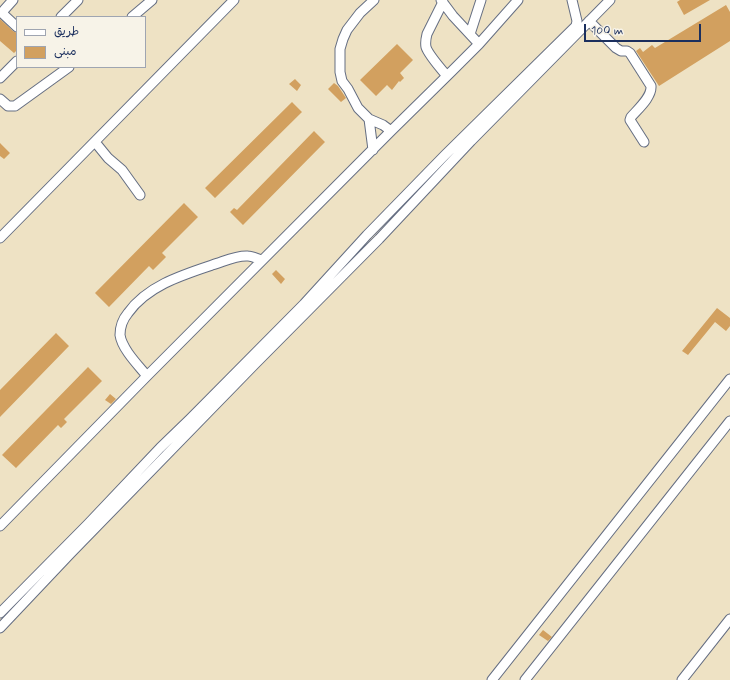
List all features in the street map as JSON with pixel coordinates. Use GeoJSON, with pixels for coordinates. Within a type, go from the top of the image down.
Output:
{"type":"FeatureCollection","features":[{"type":"Feature","properties":{"kind":"street"},"geometry":{"type":"LineString","coordinates":[[13,0],[4,10],[3,14],[16,26]]}},
{"type":"Feature","properties":{"kind":"street"},"geometry":{"type":"LineString","coordinates":[[62,16],[78,0]]}},
{"type":"Feature","properties":{"kind":"street"},"geometry":{"type":"LineString","coordinates":[[133,16],[152,0]]}},
{"type":"Feature","properties":{"kind":"street"},"geometry":{"type":"LineString","coordinates":[[0,238],[234,0]]}},
{"type":"Feature","properties":{"kind":"street"},"geometry":{"type":"LineString","coordinates":[[374,0],[347,30],[340,49],[340,72],[342,81],[358,108],[369,119],[383,125],[391,131]]}},
{"type":"Feature","properties":{"kind":"street"},"geometry":{"type":"LineString","coordinates":[[470,34],[481,0]]}},
{"type":"Feature","properties":{"kind":"street"},"geometry":{"type":"LineString","coordinates":[[0,526],[262,260],[479,44],[518,0]]}},
{"type":"Feature","properties":{"kind":"street"},"geometry":{"type":"LineString","coordinates":[[0,613],[88,524],[160,448],[304,304],[367,235],[409,192],[576,26],[577,21],[572,0]]}},
{"type":"Feature","properties":{"kind":"street"},"geometry":{"type":"LineString","coordinates":[[0,628],[70,554],[379,239],[471,141],[610,0]]}},
{"type":"Feature","properties":{"kind":"street"},"geometry":{"type":"LineString","coordinates":[[447,76],[427,50],[425,45],[425,39],[442,1],[453,16],[479,44]]}},
{"type":"Feature","properties":{"kind":"street"},"geometry":{"type":"LineString","coordinates":[[589,21],[616,48],[630,53],[651,86],[651,91],[648,97],[630,120],[644,142]]}},
{"type":"Feature","properties":{"kind":"street"},"geometry":{"type":"LineString","coordinates":[[0,78],[16,62]]}},
{"type":"Feature","properties":{"kind":"street"},"geometry":{"type":"LineString","coordinates":[[0,99],[8,106],[15,106],[68,68]]}},
{"type":"Feature","properties":{"kind":"street"},"geometry":{"type":"LineString","coordinates":[[369,119],[373,150]]}},
{"type":"Feature","properties":{"kind":"street"},"geometry":{"type":"LineString","coordinates":[[95,142],[108,158],[122,170],[140,195]]}},
{"type":"Feature","properties":{"kind":"street"},"geometry":{"type":"LineString","coordinates":[[147,376],[124,346],[120,336],[125,317],[134,304],[162,285],[202,269],[238,257],[248,256],[262,260]]}},
{"type":"Feature","properties":{"kind":"street"},"geometry":{"type":"LineString","coordinates":[[492,680],[730,379]]}},
{"type":"Feature","properties":{"kind":"street"},"geometry":{"type":"LineString","coordinates":[[525,680],[730,421]]}},
{"type":"Feature","properties":{"kind":"street"},"geometry":{"type":"LineString","coordinates":[[682,680],[730,619]]}},
{"type":"Feature","properties":{"kind":"building"},"geometry":{"type":"Polygon","coordinates":[[[680,0],[710,0],[684,15],[677,2],[680,0]]]}},
{"type":"Feature","properties":{"kind":"building"},"geometry":{"type":"Polygon","coordinates":[[[726,5],[730,12],[730,41],[659,86],[636,51],[640,48],[643,52],[652,45],[655,48],[726,5]]]}},
{"type":"Feature","properties":{"kind":"building"},"geometry":{"type":"Polygon","coordinates":[[[0,19],[16,32],[16,51],[14,53],[0,41],[0,19]]]}},
{"type":"Feature","properties":{"kind":"building"},"geometry":{"type":"Polygon","coordinates":[[[397,44],[413,60],[400,73],[404,78],[400,82],[399,81],[392,90],[387,85],[376,96],[360,80],[397,44]]]}},
{"type":"Feature","properties":{"kind":"building"},"geometry":{"type":"Polygon","coordinates":[[[295,79],[301,85],[297,91],[289,84],[295,79]]]}},
{"type":"Feature","properties":{"kind":"building"},"geometry":{"type":"Polygon","coordinates":[[[334,83],[338,86],[346,98],[341,102],[328,89],[334,83]]]}},
{"type":"Feature","properties":{"kind":"building"},"geometry":{"type":"Polygon","coordinates":[[[292,102],[302,112],[215,198],[205,188],[292,102]]]}},
{"type":"Feature","properties":{"kind":"building"},"geometry":{"type":"Polygon","coordinates":[[[314,131],[325,142],[243,225],[230,212],[234,208],[237,210],[314,131]]]}},
{"type":"Feature","properties":{"kind":"building"},"geometry":{"type":"Polygon","coordinates":[[[0,143],[10,153],[4,159],[0,156],[0,143]]]}},
{"type":"Feature","properties":{"kind":"building"},"geometry":{"type":"Polygon","coordinates":[[[184,203],[198,217],[162,253],[166,257],[153,270],[149,266],[109,307],[95,293],[184,203]]]}},
{"type":"Feature","properties":{"kind":"building"},"geometry":{"type":"Polygon","coordinates":[[[276,270],[285,279],[281,284],[272,274],[276,270]]]}},
{"type":"Feature","properties":{"kind":"building"},"geometry":{"type":"Polygon","coordinates":[[[717,308],[730,318],[730,326],[726,331],[715,322],[688,355],[682,351],[717,308]]]}},
{"type":"Feature","properties":{"kind":"building"},"geometry":{"type":"Polygon","coordinates":[[[56,333],[69,346],[0,417],[0,390],[56,333]]]}},
{"type":"Feature","properties":{"kind":"building"},"geometry":{"type":"Polygon","coordinates":[[[88,367],[102,381],[64,419],[67,422],[61,428],[58,425],[16,468],[2,455],[88,367]]]}},
{"type":"Feature","properties":{"kind":"building"},"geometry":{"type":"Polygon","coordinates":[[[110,394],[116,399],[111,404],[105,400],[110,394]]]}},
{"type":"Feature","properties":{"kind":"building"},"geometry":{"type":"Polygon","coordinates":[[[543,630],[552,637],[548,641],[539,635],[543,630]]]}}]}
